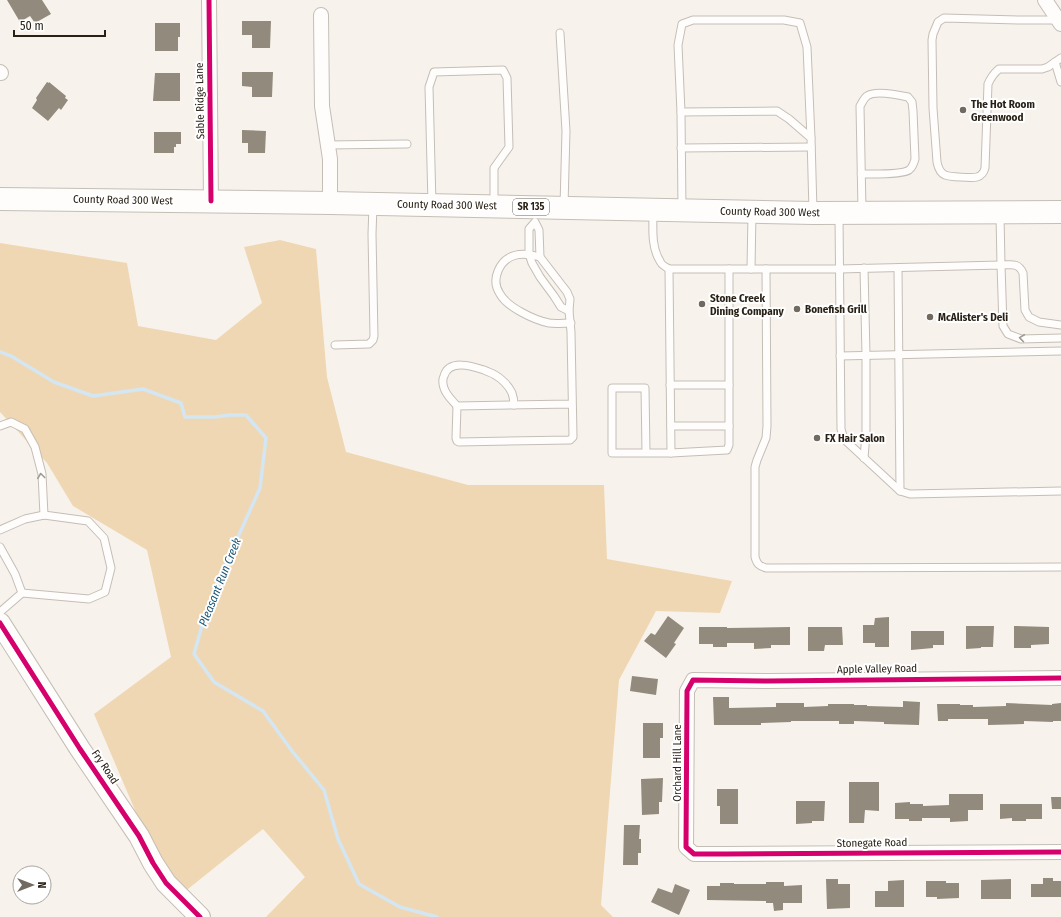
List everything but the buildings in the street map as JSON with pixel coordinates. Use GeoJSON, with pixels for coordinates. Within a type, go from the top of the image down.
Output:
{"type":"FeatureCollection","features":[{"type":"Feature","properties":{"kind":"main road","name":"County Road 300 West"},"geometry":{"type":"LineString","coordinates":[[0,199],[494,206],[535,215],[564,208],[813,213],[1061,212]]}},
{"type":"Feature","properties":{"kind":"street","name":"Sable Ridge Lane"},"geometry":{"type":"LineString","coordinates":[[208,0],[211,202]]}},
{"type":"Feature","properties":{"kind":"street"},"geometry":{"type":"LineString","coordinates":[[1045,0],[1060,22]]}},
{"type":"Feature","properties":{"kind":"street"},"geometry":{"type":"LineString","coordinates":[[321,15],[322,106],[330,159],[330,203]]}},
{"type":"Feature","properties":{"kind":"street","name":"Fry Road"},"geometry":{"type":"LineString","coordinates":[[0,623],[80,749],[139,836],[153,863],[166,883],[200,917]]}},
{"type":"Feature","properties":{"kind":"street","name":"Apple Valley Road"},"geometry":{"type":"LineString","coordinates":[[693,680],[769,681],[1061,678]]}},
{"type":"Feature","properties":{"kind":"street","name":"Orchard Hill Lane"},"geometry":{"type":"LineString","coordinates":[[686,847],[687,691],[693,680]]}},
{"type":"Feature","properties":{"kind":"street","name":"Stonegate Road"},"geometry":{"type":"LineString","coordinates":[[686,847],[694,854],[1061,852]]}},
{"type":"Feature","properties":{"kind":"lane"},"geometry":{"type":"LineString","coordinates":[[1060,22],[944,18],[938,22],[932,40],[933,108],[936,162],[939,169],[946,176],[951,177],[977,177],[983,172],[985,168],[988,84],[992,75],[999,69],[1042,69],[1058,60],[1061,82]]}},
{"type":"Feature","properties":{"kind":"lane"},"geometry":{"type":"LineString","coordinates":[[682,211],[681,112],[678,45],[682,24],[693,20],[784,20],[800,23],[807,47],[813,213]]}},
{"type":"Feature","properties":{"kind":"lane"},"geometry":{"type":"LineString","coordinates":[[560,33],[566,131],[564,208]]}},
{"type":"Feature","properties":{"kind":"lane"},"geometry":{"type":"LineString","coordinates":[[432,205],[429,87],[434,72],[503,70],[507,78],[509,147],[494,168],[494,206]]}},
{"type":"Feature","properties":{"kind":"lane"},"geometry":{"type":"LineString","coordinates":[[861,174],[902,172],[909,170],[914,165],[913,111],[912,102],[908,97],[889,93],[870,94],[860,106],[861,174],[862,213]]}},
{"type":"Feature","properties":{"kind":"lane"},"geometry":{"type":"LineString","coordinates":[[681,112],[778,111],[811,138]]}},
{"type":"Feature","properties":{"kind":"lane"},"geometry":{"type":"LineString","coordinates":[[327,146],[407,144]]}},
{"type":"Feature","properties":{"kind":"lane"},"geometry":{"type":"LineString","coordinates":[[681,148],[811,147]]}},
{"type":"Feature","properties":{"kind":"lane"},"geometry":{"type":"LineString","coordinates":[[335,346],[369,344],[373,340],[373,204]]}},
{"type":"Feature","properties":{"kind":"lane"},"geometry":{"type":"LineString","coordinates":[[653,210],[653,239],[656,253],[660,263],[669,269],[839,269],[1017,265],[1023,273],[1025,310],[1029,317],[1039,322],[1061,325]]}},
{"type":"Feature","properties":{"kind":"lane"},"geometry":{"type":"LineString","coordinates":[[750,269],[752,212]]}},
{"type":"Feature","properties":{"kind":"lane"},"geometry":{"type":"LineString","coordinates":[[1000,212],[1003,326],[1008,334],[1021,339],[1061,338]]}},
{"type":"Feature","properties":{"kind":"lane"},"geometry":{"type":"LineString","coordinates":[[839,213],[841,429],[847,442],[900,490],[910,494],[1061,491]]}},
{"type":"Feature","properties":{"kind":"lane"},"geometry":{"type":"LineString","coordinates":[[535,215],[529,229],[529,254],[532,263],[561,307],[568,311]]}},
{"type":"Feature","properties":{"kind":"lane"},"geometry":{"type":"LineString","coordinates":[[514,405],[510,390],[495,374],[478,368],[458,365],[448,370],[443,378],[446,393],[456,406],[456,438],[459,442],[570,440],[573,437],[570,323],[568,311],[570,299],[567,292],[540,257],[539,230],[535,215]]}},
{"type":"Feature","properties":{"kind":"lane"},"geometry":{"type":"LineString","coordinates":[[540,257],[529,254],[515,255],[504,261],[500,265],[496,277],[499,293],[512,306],[539,320],[550,323],[570,323]]}},
{"type":"Feature","properties":{"kind":"lane"},"geometry":{"type":"LineString","coordinates":[[864,268],[866,355],[866,434],[864,458]]}},
{"type":"Feature","properties":{"kind":"lane"},"geometry":{"type":"LineString","coordinates":[[898,268],[900,490]]}},
{"type":"Feature","properties":{"kind":"lane"},"geometry":{"type":"LineString","coordinates":[[669,269],[671,453]]}},
{"type":"Feature","properties":{"kind":"lane"},"geometry":{"type":"LineString","coordinates":[[646,453],[645,388],[612,388],[612,453],[646,453],[671,453],[727,450],[729,445],[729,269]]}},
{"type":"Feature","properties":{"kind":"lane"},"geometry":{"type":"LineString","coordinates":[[766,269],[767,426],[766,438],[755,467],[755,557],[757,563],[766,568],[1061,567]]}},
{"type":"Feature","properties":{"kind":"lane"},"geometry":{"type":"LineString","coordinates":[[840,356],[1061,351]]}},
{"type":"Feature","properties":{"kind":"lane"},"geometry":{"type":"LineString","coordinates":[[670,385],[729,385]]}},
{"type":"Feature","properties":{"kind":"lane"},"geometry":{"type":"LineString","coordinates":[[456,406],[572,404]]}},
{"type":"Feature","properties":{"kind":"lane"},"geometry":{"type":"LineString","coordinates":[[0,426],[11,422],[24,429],[35,447],[42,474],[44,515]]}},
{"type":"Feature","properties":{"kind":"lane"},"geometry":{"type":"LineString","coordinates":[[671,426],[729,426]]}},
{"type":"Feature","properties":{"kind":"lane"},"geometry":{"type":"LineString","coordinates":[[0,530],[25,519],[44,515],[88,521],[104,538],[111,568],[105,592],[89,599],[22,593],[0,612]]}},
{"type":"Feature","properties":{"kind":"lane"},"geometry":{"type":"LineString","coordinates":[[0,547],[16,574],[22,593]]}},
{"type":"Feature","properties":{"kind":"shaded area"},"geometry":{"type":"Polygon","coordinates":[[[280,240],[316,249],[327,377],[346,452],[468,485],[604,485],[607,559],[732,581],[720,613],[656,611],[619,680],[601,905],[613,917],[266,917],[305,877],[263,829],[183,893],[146,836],[94,714],[171,657],[147,550],[73,506],[47,463],[0,412],[0,243],[127,263],[138,326],[216,340],[262,303],[244,247],[280,240]]]}},
{"type":"Feature","properties":{"kind":"waterway","name":"Pleasant Run Creek"},"geometry":{"type":"LineString","coordinates":[[0,352],[11,356],[54,382],[93,396],[143,389],[181,403],[185,417],[246,415],[266,438],[260,488],[205,615],[194,654],[214,682],[263,711],[292,751],[324,790],[338,839],[359,884],[400,907],[437,917]]}},
{"type":"Feature","properties":{"kind":"cycle path"},"geometry":{"type":"LineString","coordinates":[[209,0],[211,201]]}},
{"type":"Feature","properties":{"kind":"cycle path"},"geometry":{"type":"LineString","coordinates":[[0,623],[80,749],[139,836],[153,863],[166,883],[200,917]]}},
{"type":"Feature","properties":{"kind":"cycle path"},"geometry":{"type":"LineString","coordinates":[[1061,678],[769,681],[693,680],[687,691],[686,847],[694,854],[1061,852]]}},
{"type":"Feature","properties":{"kind":"place","name":"The Hot Room Greenwood"},"geometry":{"type":"Point","coordinates":[963,110]}},
{"type":"Feature","properties":{"kind":"place","name":"Stone Creek Dining Company"},"geometry":{"type":"Point","coordinates":[702,304]}},
{"type":"Feature","properties":{"kind":"place","name":"Bonefish Grill"},"geometry":{"type":"Point","coordinates":[797,309]}},
{"type":"Feature","properties":{"kind":"place","name":"McAlister's Deli"},"geometry":{"type":"Point","coordinates":[930,317]}},
{"type":"Feature","properties":{"kind":"place","name":"FX Hair Salon"},"geometry":{"type":"Point","coordinates":[817,438]}}]}
